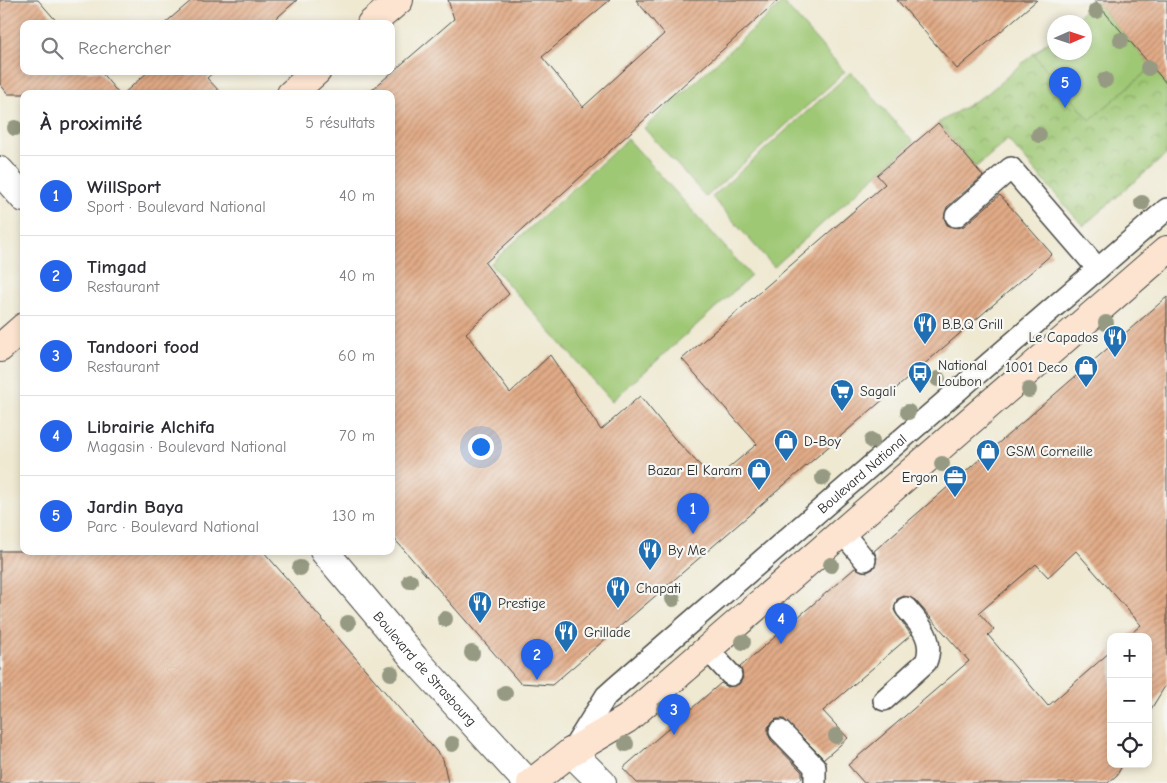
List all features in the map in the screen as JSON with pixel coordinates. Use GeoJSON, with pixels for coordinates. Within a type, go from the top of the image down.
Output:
{"type":"FeatureCollection","features":[{"type":"Feature","properties":{"kind":"street"},"geometry":{"type":"LineString","coordinates":[[376,20],[398,0]]}},
{"type":"Feature","properties":{"kind":"street"},"geometry":{"type":"LineString","coordinates":[[296,90],[312,75]]}},
{"type":"Feature","properties":{"kind":"street"},"geometry":{"type":"LineString","coordinates":[[0,170],[20,193]]}},
{"type":"Feature","properties":{"kind":"street","name":"Boulevard National"},"geometry":{"type":"LineString","coordinates":[[529,783],[571,752],[627,719],[1167,250]]}},
{"type":"Feature","properties":{"kind":"street"},"geometry":{"type":"LineString","coordinates":[[0,348],[20,330]]}},
{"type":"Feature","properties":{"kind":"street","name":"Boulevard de Strasbourg"},"geometry":{"type":"LineString","coordinates":[[327,555],[414,658],[529,783]]}},
{"type":"Feature","properties":{"kind":"street"},"geometry":{"type":"LineString","coordinates":[[571,752],[602,783]]}},
{"type":"Feature","properties":{"kind":"lane"},"geometry":{"type":"LineString","coordinates":[[956,216],[1011,168],[1098,269]]}},
{"type":"Feature","properties":{"kind":"lane","name":"Boulevard National"},"geometry":{"type":"LineString","coordinates":[[571,752],[606,696],[1167,209]]}},
{"type":"Feature","properties":{"kind":"lane"},"geometry":{"type":"LineString","coordinates":[[842,532],[865,560]]}},
{"type":"Feature","properties":{"kind":"lane"},"geometry":{"type":"LineString","coordinates":[[884,700],[926,662],[929,655],[929,646],[924,628],[906,608]]}},
{"type":"Feature","properties":{"kind":"lane"},"geometry":{"type":"LineString","coordinates":[[707,649],[731,675]]}},
{"type":"Feature","properties":{"kind":"lane"},"geometry":{"type":"LineString","coordinates":[[780,730],[815,767],[815,783]]}},
{"type":"Feature","properties":{"kind":"green space"},"geometry":{"type":"Polygon","coordinates":[[[1095,1],[1167,84],[1167,154],[1083,226],[1008,140],[976,167],[938,123],[988,93],[1047,42],[1047,60],[1092,60],[1092,15],[1079,15],[1095,1]]]}},
{"type":"Feature","properties":{"kind":"green space"},"geometry":{"type":"Polygon","coordinates":[[[1095,1],[1152,67],[1090,120],[1034,55],[1047,43],[1047,60],[1092,60],[1092,15],[1079,15],[1095,1]]]}},
{"type":"Feature","properties":{"kind":"green space"},"geometry":{"type":"Polygon","coordinates":[[[783,2],[845,72],[706,197],[644,128],[783,2]]]}},
{"type":"Feature","properties":{"kind":"green space"},"geometry":{"type":"Polygon","coordinates":[[[851,72],[913,142],[774,267],[712,197],[851,72]]]}},
{"type":"Feature","properties":{"kind":"green space"},"geometry":{"type":"Polygon","coordinates":[[[628,139],[751,276],[612,401],[490,264],[628,139]]]}},
{"type":"Feature","properties":{"kind":"building"},"geometry":{"type":"Polygon","coordinates":[[[0,0],[38,0],[56,20],[20,20],[20,75],[103,75],[116,90],[20,90],[20,94],[8,94],[0,84],[0,0]]]}},
{"type":"Feature","properties":{"kind":"building"},"geometry":{"type":"Polygon","coordinates":[[[192,0],[297,0],[274,20],[169,20],[192,0]]]}},
{"type":"Feature","properties":{"kind":"building"},"geometry":{"type":"Polygon","coordinates":[[[448,0],[610,0],[542,57],[583,107],[664,34],[636,0],[778,0],[485,263],[509,294],[466,333],[510,393],[550,355],[601,430],[640,396],[674,438],[714,480],[757,444],[682,359],[885,184],[877,175],[938,123],[983,176],[947,207],[944,218],[947,225],[958,228],[964,226],[1000,195],[1052,254],[552,685],[520,683],[395,540],[395,90],[372,90],[389,75],[395,75],[395,70],[454,19],[448,0]]]}},
{"type":"Feature","properties":{"kind":"building"},"geometry":{"type":"Polygon","coordinates":[[[897,0],[1037,0],[957,69],[897,0]]]}},
{"type":"Feature","properties":{"kind":"building"},"geometry":{"type":"Polygon","coordinates":[[[1094,0],[1167,0],[1167,84],[1094,0]]]}},
{"type":"Feature","properties":{"kind":"building"},"geometry":{"type":"Polygon","coordinates":[[[144,75],[210,75],[207,78],[218,90],[128,90],[144,75]]]}},
{"type":"Feature","properties":{"kind":"building"},"geometry":{"type":"Polygon","coordinates":[[[1167,297],[1167,683],[1152,707],[1152,633],[1132,633],[1141,625],[1076,551],[1048,577],[1036,564],[979,613],[994,630],[988,635],[1048,706],[1107,654],[1107,768],[1121,768],[1117,775],[1108,783],[864,783],[848,765],[969,661],[915,600],[904,596],[897,599],[894,610],[911,635],[823,711],[848,738],[824,759],[784,719],[776,719],[768,727],[768,734],[771,740],[802,772],[802,778],[796,783],[637,783],[623,768],[721,683],[728,687],[739,684],[743,678],[740,667],[855,568],[867,572],[873,569],[877,558],[874,551],[1167,297]]]}},
{"type":"Feature","properties":{"kind":"building"},"geometry":{"type":"Polygon","coordinates":[[[0,551],[20,551],[20,555],[266,555],[443,759],[448,783],[0,783],[0,551]]]}},
{"type":"Feature","properties":{"kind":"place","name":"Jardin Baya"},"geometry":{"type":"Point","coordinates":[1065,108]}},
{"type":"Feature","properties":{"kind":"place","name":"B.B.Q Grill"},"geometry":{"type":"Point","coordinates":[925,345]}},
{"type":"Feature","properties":{"kind":"place","name":"Le Capados"},"geometry":{"type":"Point","coordinates":[1115,358]}},
{"type":"Feature","properties":{"kind":"place","name":"1001 Deco"},"geometry":{"type":"Point","coordinates":[1086,388]}},
{"type":"Feature","properties":{"kind":"place","name":"National Loubon"},"geometry":{"type":"Point","coordinates":[920,394]}},
{"type":"Feature","properties":{"kind":"place","name":"Sagali"},"geometry":{"type":"Point","coordinates":[842,412]}},
{"type":"Feature","properties":{"kind":"place","name":"D-Boy"},"geometry":{"type":"Point","coordinates":[786,462]}},
{"type":"Feature","properties":{"kind":"place","name":"GSM Corneille"},"geometry":{"type":"Point","coordinates":[988,472]}},
{"type":"Feature","properties":{"kind":"place","name":"Bazar El Karam"},"geometry":{"type":"Point","coordinates":[759,491]}},
{"type":"Feature","properties":{"kind":"place","name":"Ergon"},"geometry":{"type":"Point","coordinates":[955,498]}},
{"type":"Feature","properties":{"kind":"place","name":"WillSport"},"geometry":{"type":"Point","coordinates":[693,534]}},
{"type":"Feature","properties":{"kind":"place","name":"By Me"},"geometry":{"type":"Point","coordinates":[650,571]}},
{"type":"Feature","properties":{"kind":"place","name":"Chapati"},"geometry":{"type":"Point","coordinates":[618,609]}},
{"type":"Feature","properties":{"kind":"place","name":"Prestige"},"geometry":{"type":"Point","coordinates":[480,624]}},
{"type":"Feature","properties":{"kind":"place","name":"Librairie Alchifa"},"geometry":{"type":"Point","coordinates":[781,644]}},
{"type":"Feature","properties":{"kind":"place","name":"Grillade"},"geometry":{"type":"Point","coordinates":[566,653]}},
{"type":"Feature","properties":{"kind":"place","name":"Timgad"},"geometry":{"type":"Point","coordinates":[537,680]}},
{"type":"Feature","properties":{"kind":"place","name":"Tandoori food"},"geometry":{"type":"Point","coordinates":[674,735]}}]}
